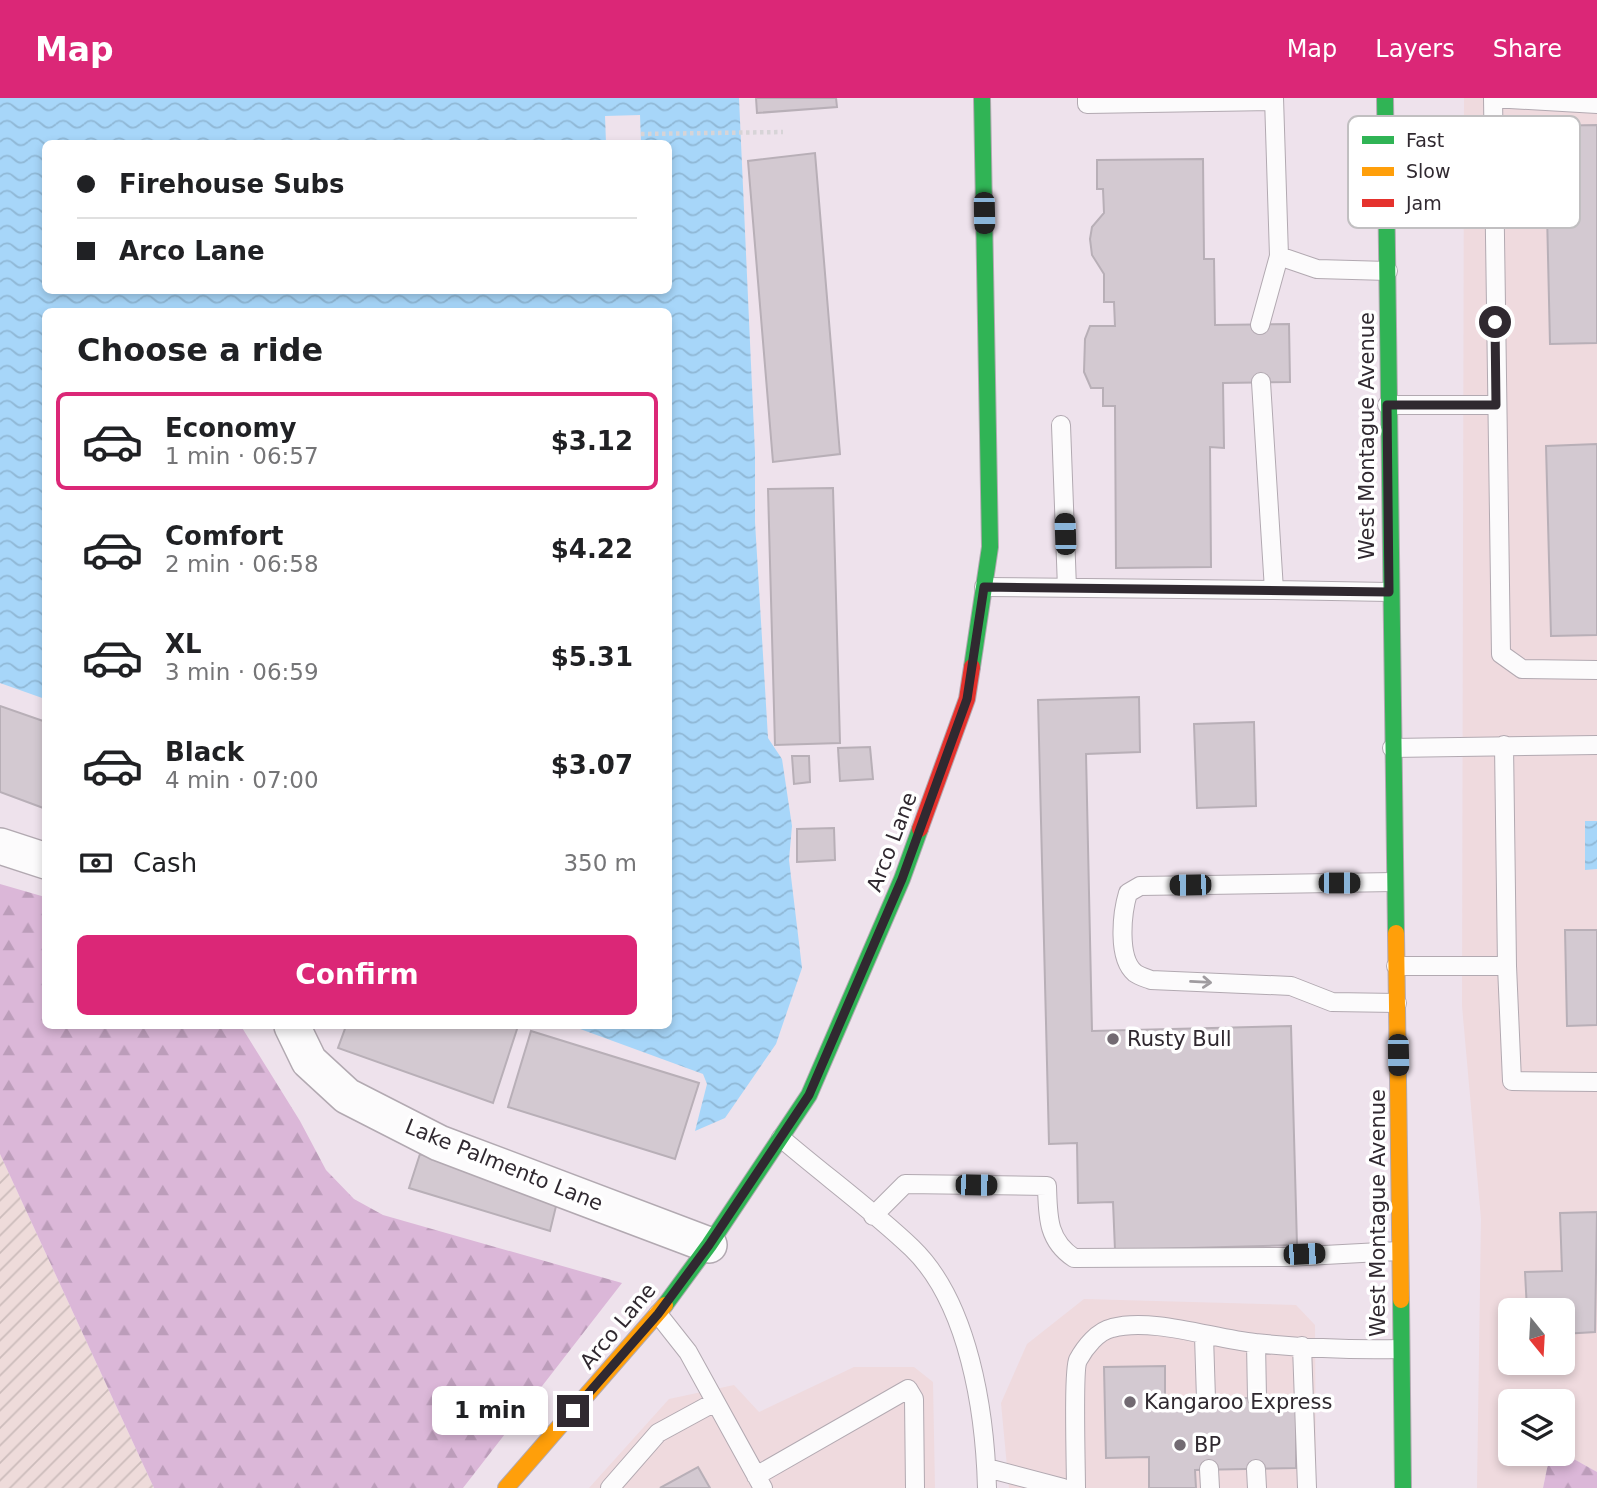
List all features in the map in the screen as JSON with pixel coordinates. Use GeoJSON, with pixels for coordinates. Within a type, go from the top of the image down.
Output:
{"type":"FeatureCollection","features":[{"type":"Feature","properties":{"kind":"street","name":"Arco Lane"},"geometry":{"type":"LineString","coordinates":[[506,1488],[658,1314],[709,1245],[809,1095],[906,867],[967,699],[990,547],[982,98]]}},
{"type":"Feature","properties":{"kind":"street","name":"West Montague Avenue"},"geometry":{"type":"LineString","coordinates":[[1385,98],[1385,116]]}},
{"type":"Feature","properties":{"kind":"street","name":"West Montague Avenue"},"geometry":{"type":"LineString","coordinates":[[1387,228],[1389,592],[1403,1488]]}},
{"type":"Feature","properties":{"kind":"street"},"geometry":{"type":"LineString","coordinates":[[0,846],[42,860]]}},
{"type":"Feature","properties":{"kind":"street","name":"Lake Palmento Lane"},"geometry":{"type":"LineString","coordinates":[[293,1029],[309,1061],[347,1096],[439,1143],[709,1245]]}},
{"type":"Feature","properties":{"kind":"lane"},"geometry":{"type":"LineString","coordinates":[[1087,98],[1087,104],[1274,99],[1279,256],[1260,325]]}},
{"type":"Feature","properties":{"kind":"lane"},"geometry":{"type":"LineString","coordinates":[[1493,116],[1493,98],[1591,102]]}},
{"type":"Feature","properties":{"kind":"lane"},"geometry":{"type":"LineString","coordinates":[[1494,228],[1501,654],[1522,669],[1597,670]]}},
{"type":"Feature","properties":{"kind":"lane"},"geometry":{"type":"LineString","coordinates":[[1279,256],[1317,270],[1388,271]]}},
{"type":"Feature","properties":{"kind":"lane"},"geometry":{"type":"LineString","coordinates":[[1261,383],[1274,590]]}},
{"type":"Feature","properties":{"kind":"lane"},"geometry":{"type":"LineString","coordinates":[[1387,405],[1496,405]]}},
{"type":"Feature","properties":{"kind":"lane"},"geometry":{"type":"LineString","coordinates":[[1062,425],[1067,588]]}},
{"type":"Feature","properties":{"kind":"lane"},"geometry":{"type":"LineString","coordinates":[[984,587],[1389,592]]}},
{"type":"Feature","properties":{"kind":"lane"},"geometry":{"type":"LineString","coordinates":[[1504,745],[1507,966],[1512,1080],[1597,1082]]}},
{"type":"Feature","properties":{"kind":"lane"},"geometry":{"type":"LineString","coordinates":[[1392,748],[1597,745]]}},
{"type":"Feature","properties":{"kind":"lane"},"geometry":{"type":"LineString","coordinates":[[1394,882],[1140,886],[1128,893],[1124,905],[1125,956],[1134,972],[1151,980],[1291,986],[1332,1002],[1397,1003]]}},
{"type":"Feature","properties":{"kind":"lane"},"geometry":{"type":"LineString","coordinates":[[1396,966],[1507,966]]}},
{"type":"Feature","properties":{"kind":"lane"},"geometry":{"type":"LineString","coordinates":[[780,1138],[914,1250],[952,1304],[973,1370],[987,1468],[987,1488]]}},
{"type":"Feature","properties":{"kind":"lane"},"geometry":{"type":"LineString","coordinates":[[873,1216],[905,1184],[1047,1186],[1052,1235],[1060,1249],[1074,1258],[1287,1257],[1399,1251]]}},
{"type":"Feature","properties":{"kind":"lane"},"geometry":{"type":"LineString","coordinates":[[658,1314],[688,1352],[760,1482],[908,1389],[914,1399],[915,1488]]}},
{"type":"Feature","properties":{"kind":"lane"},"geometry":{"type":"LineString","coordinates":[[1076,1488],[1076,1363],[1091,1341],[1111,1328],[1171,1326],[1204,1336],[1256,1343],[1345,1350],[1400,1349]]}},
{"type":"Feature","properties":{"kind":"lane"},"geometry":{"type":"LineString","coordinates":[[1204,1336],[1206,1399]]}},
{"type":"Feature","properties":{"kind":"lane"},"geometry":{"type":"LineString","coordinates":[[1256,1343],[1257,1398]]}},
{"type":"Feature","properties":{"kind":"lane"},"geometry":{"type":"LineString","coordinates":[[1302,1346],[1307,1488]]}},
{"type":"Feature","properties":{"kind":"lane"},"geometry":{"type":"LineString","coordinates":[[610,1488],[658,1433],[715,1402]]}},
{"type":"Feature","properties":{"kind":"lane"},"geometry":{"type":"LineString","coordinates":[[987,1468],[1063,1488]]}},
{"type":"Feature","properties":{"kind":"lane"},"geometry":{"type":"LineString","coordinates":[[1209,1469],[1210,1488]]}},
{"type":"Feature","properties":{"kind":"lane"},"geometry":{"type":"LineString","coordinates":[[1256,1469],[1256,1488]]}},
{"type":"Feature","properties":{"kind":"path"},"geometry":{"type":"LineString","coordinates":[[641,134],[783,132]]}},
{"type":"Feature","properties":{"kind":"shaded area"},"geometry":{"type":"Polygon","coordinates":[[[1464,98],[1597,98],[1597,1472],[1575,1460],[1575,1389],[1498,1389],[1498,1466],[1548,1466],[1543,1488],[1477,1488],[1481,1219],[1462,1006],[1464,228],[1580,228],[1580,116],[1464,116],[1464,98]]]}},
{"type":"Feature","properties":{"kind":"shaded area"},"geometry":{"type":"Polygon","coordinates":[[[0,1154],[154,1488],[0,1488],[0,1154]]]}},
{"type":"Feature","properties":{"kind":"shaded area"},"geometry":{"type":"Polygon","coordinates":[[[1084,1299],[1296,1305],[1315,1325],[1316,1488],[1009,1488],[1001,1403],[1027,1344],[1084,1299]]]}},
{"type":"Feature","properties":{"kind":"shaded area"},"geometry":{"type":"Polygon","coordinates":[[[854,1367],[914,1367],[933,1382],[935,1488],[589,1488],[669,1399],[734,1385],[759,1412],[854,1367]]]}},
{"type":"Feature","properties":{"kind":"green space"},"geometry":{"type":"Polygon","coordinates":[[[0,884],[42,896],[42,1029],[243,1029],[300,1121],[326,1170],[354,1199],[383,1215],[622,1283],[463,1488],[154,1488],[0,1154],[0,884]]]}},
{"type":"Feature","properties":{"kind":"green space"},"geometry":{"type":"Polygon","coordinates":[[[1575,1460],[1597,1472],[1597,1488],[1543,1488],[1548,1466],[1575,1466],[1575,1460]]]}},
{"type":"Feature","properties":{"kind":"water"},"geometry":{"type":"Polygon","coordinates":[[[0,98],[739,98],[755,453],[755,522],[768,738],[782,759],[792,826],[789,860],[802,968],[776,1044],[725,1118],[695,1131],[707,1084],[703,1074],[580,1029],[672,1029],[672,308],[42,308],[42,698],[0,683],[0,98]]]}},
{"type":"Feature","properties":{"kind":"water"},"geometry":{"type":"Polygon","coordinates":[[[1585,821],[1597,821],[1597,869],[1585,870],[1585,821]]]}},
{"type":"Feature","properties":{"kind":"pier"},"geometry":{"type":"Polygon","coordinates":[[[640,115],[641,140],[606,140],[605,116],[640,115]]]}},
{"type":"Feature","properties":{"kind":"building"},"geometry":{"type":"Polygon","coordinates":[[[756,98],[836,98],[837,107],[757,113],[756,98]]]}},
{"type":"Feature","properties":{"kind":"building"},"geometry":{"type":"Polygon","coordinates":[[[1580,125],[1597,125],[1597,343],[1550,344],[1547,228],[1580,228],[1580,125]]]}},
{"type":"Feature","properties":{"kind":"building"},"geometry":{"type":"Polygon","coordinates":[[[815,153],[840,454],[773,462],[748,161],[815,153]]]}},
{"type":"Feature","properties":{"kind":"building"},"geometry":{"type":"Polygon","coordinates":[[[1203,159],[1204,259],[1214,259],[1215,325],[1289,324],[1290,382],[1223,383],[1224,448],[1210,447],[1211,567],[1116,568],[1115,406],[1103,406],[1103,388],[1091,388],[1084,372],[1085,339],[1090,326],[1115,326],[1114,302],[1104,302],[1104,274],[1092,255],[1090,239],[1092,227],[1104,213],[1103,189],[1097,189],[1097,160],[1203,159]]]}},
{"type":"Feature","properties":{"kind":"building"},"geometry":{"type":"Polygon","coordinates":[[[1597,444],[1597,635],[1551,636],[1546,446],[1597,444]]]}},
{"type":"Feature","properties":{"kind":"building"},"geometry":{"type":"Polygon","coordinates":[[[833,488],[840,743],[775,745],[768,489],[833,488]]]}},
{"type":"Feature","properties":{"kind":"building"},"geometry":{"type":"Polygon","coordinates":[[[1139,697],[1140,752],[1086,754],[1092,1031],[1291,1026],[1297,1245],[1115,1250],[1113,1202],[1078,1203],[1077,1143],[1049,1144],[1038,700],[1139,697]]]}},
{"type":"Feature","properties":{"kind":"building"},"geometry":{"type":"Polygon","coordinates":[[[0,706],[42,721],[42,808],[0,792],[0,706]]]}},
{"type":"Feature","properties":{"kind":"building"},"geometry":{"type":"Polygon","coordinates":[[[1254,722],[1256,806],[1197,808],[1194,724],[1254,722]]]}},
{"type":"Feature","properties":{"kind":"building"},"geometry":{"type":"Polygon","coordinates":[[[870,747],[873,779],[840,781],[838,748],[870,747]]]}},
{"type":"Feature","properties":{"kind":"building"},"geometry":{"type":"Polygon","coordinates":[[[792,756],[809,756],[810,782],[794,784],[792,756]]]}},
{"type":"Feature","properties":{"kind":"building"},"geometry":{"type":"Polygon","coordinates":[[[834,828],[835,860],[797,862],[797,829],[834,828]]]}},
{"type":"Feature","properties":{"kind":"building"},"geometry":{"type":"Polygon","coordinates":[[[1565,930],[1597,930],[1597,1025],[1567,1026],[1565,930]]]}},
{"type":"Feature","properties":{"kind":"building"},"geometry":{"type":"Polygon","coordinates":[[[345,1029],[517,1029],[493,1103],[338,1048],[345,1029]]]}},
{"type":"Feature","properties":{"kind":"building"},"geometry":{"type":"Polygon","coordinates":[[[531,1031],[699,1083],[675,1159],[508,1107],[531,1031]]]}},
{"type":"Feature","properties":{"kind":"building"},"geometry":{"type":"Polygon","coordinates":[[[420,1154],[558,1198],[550,1231],[409,1188],[420,1154]]]}},
{"type":"Feature","properties":{"kind":"building"},"geometry":{"type":"Polygon","coordinates":[[[1597,1212],[1595,1332],[1575,1333],[1575,1298],[1526,1298],[1525,1272],[1562,1271],[1560,1213],[1597,1212]]]}},
{"type":"Feature","properties":{"kind":"building"},"geometry":{"type":"Polygon","coordinates":[[[1165,1366],[1165,1400],[1296,1397],[1296,1468],[1195,1470],[1196,1488],[1149,1488],[1149,1457],[1106,1458],[1104,1367],[1165,1366]]]}},
{"type":"Feature","properties":{"kind":"building"},"geometry":{"type":"Polygon","coordinates":[[[698,1467],[710,1488],[660,1488],[698,1467]]]}},
{"type":"Feature","properties":{"kind":"traffic: fast"},"geometry":{"type":"LineString","coordinates":[[972,667],[990,547],[982,98]]}},
{"type":"Feature","properties":{"kind":"traffic: fast"},"geometry":{"type":"LineString","coordinates":[[1385,98],[1385,116]]}},
{"type":"Feature","properties":{"kind":"traffic: fast"},"geometry":{"type":"LineString","coordinates":[[1387,228],[1396,933]]}},
{"type":"Feature","properties":{"kind":"traffic: fast"},"geometry":{"type":"LineString","coordinates":[[665,1305],[709,1245],[809,1095],[902,879],[920,829]]}},
{"type":"Feature","properties":{"kind":"traffic: fast"},"geometry":{"type":"LineString","coordinates":[[1401,1300],[1403,1488]]}},
{"type":"Feature","properties":{"kind":"traffic: slow"},"geometry":{"type":"LineString","coordinates":[[1396,933],[1401,1300]]}},
{"type":"Feature","properties":{"kind":"traffic: slow"},"geometry":{"type":"LineString","coordinates":[[506,1488],[665,1305]]}},
{"type":"Feature","properties":{"kind":"traffic: jam"},"geometry":{"type":"LineString","coordinates":[[920,829],[967,699],[972,667]]}},
{"type":"Feature","properties":{"kind":"place","name":"Rusty Bull"},"geometry":{"type":"Point","coordinates":[1113,1039]}},
{"type":"Feature","properties":{"kind":"place","name":"Kangaroo Express"},"geometry":{"type":"Point","coordinates":[1130,1402]}},
{"type":"Feature","properties":{"kind":"place","name":"BP"},"geometry":{"type":"Point","coordinates":[1180,1445]}},
{"type":"Feature","properties":{"kind":"route"},"geometry":{"type":"LineString","coordinates":[[573,1411],[658,1314],[709,1245],[809,1095],[902,879],[967,699],[984,587],[1389,592],[1387,405],[1496,405],[1495,322]]}}]}
